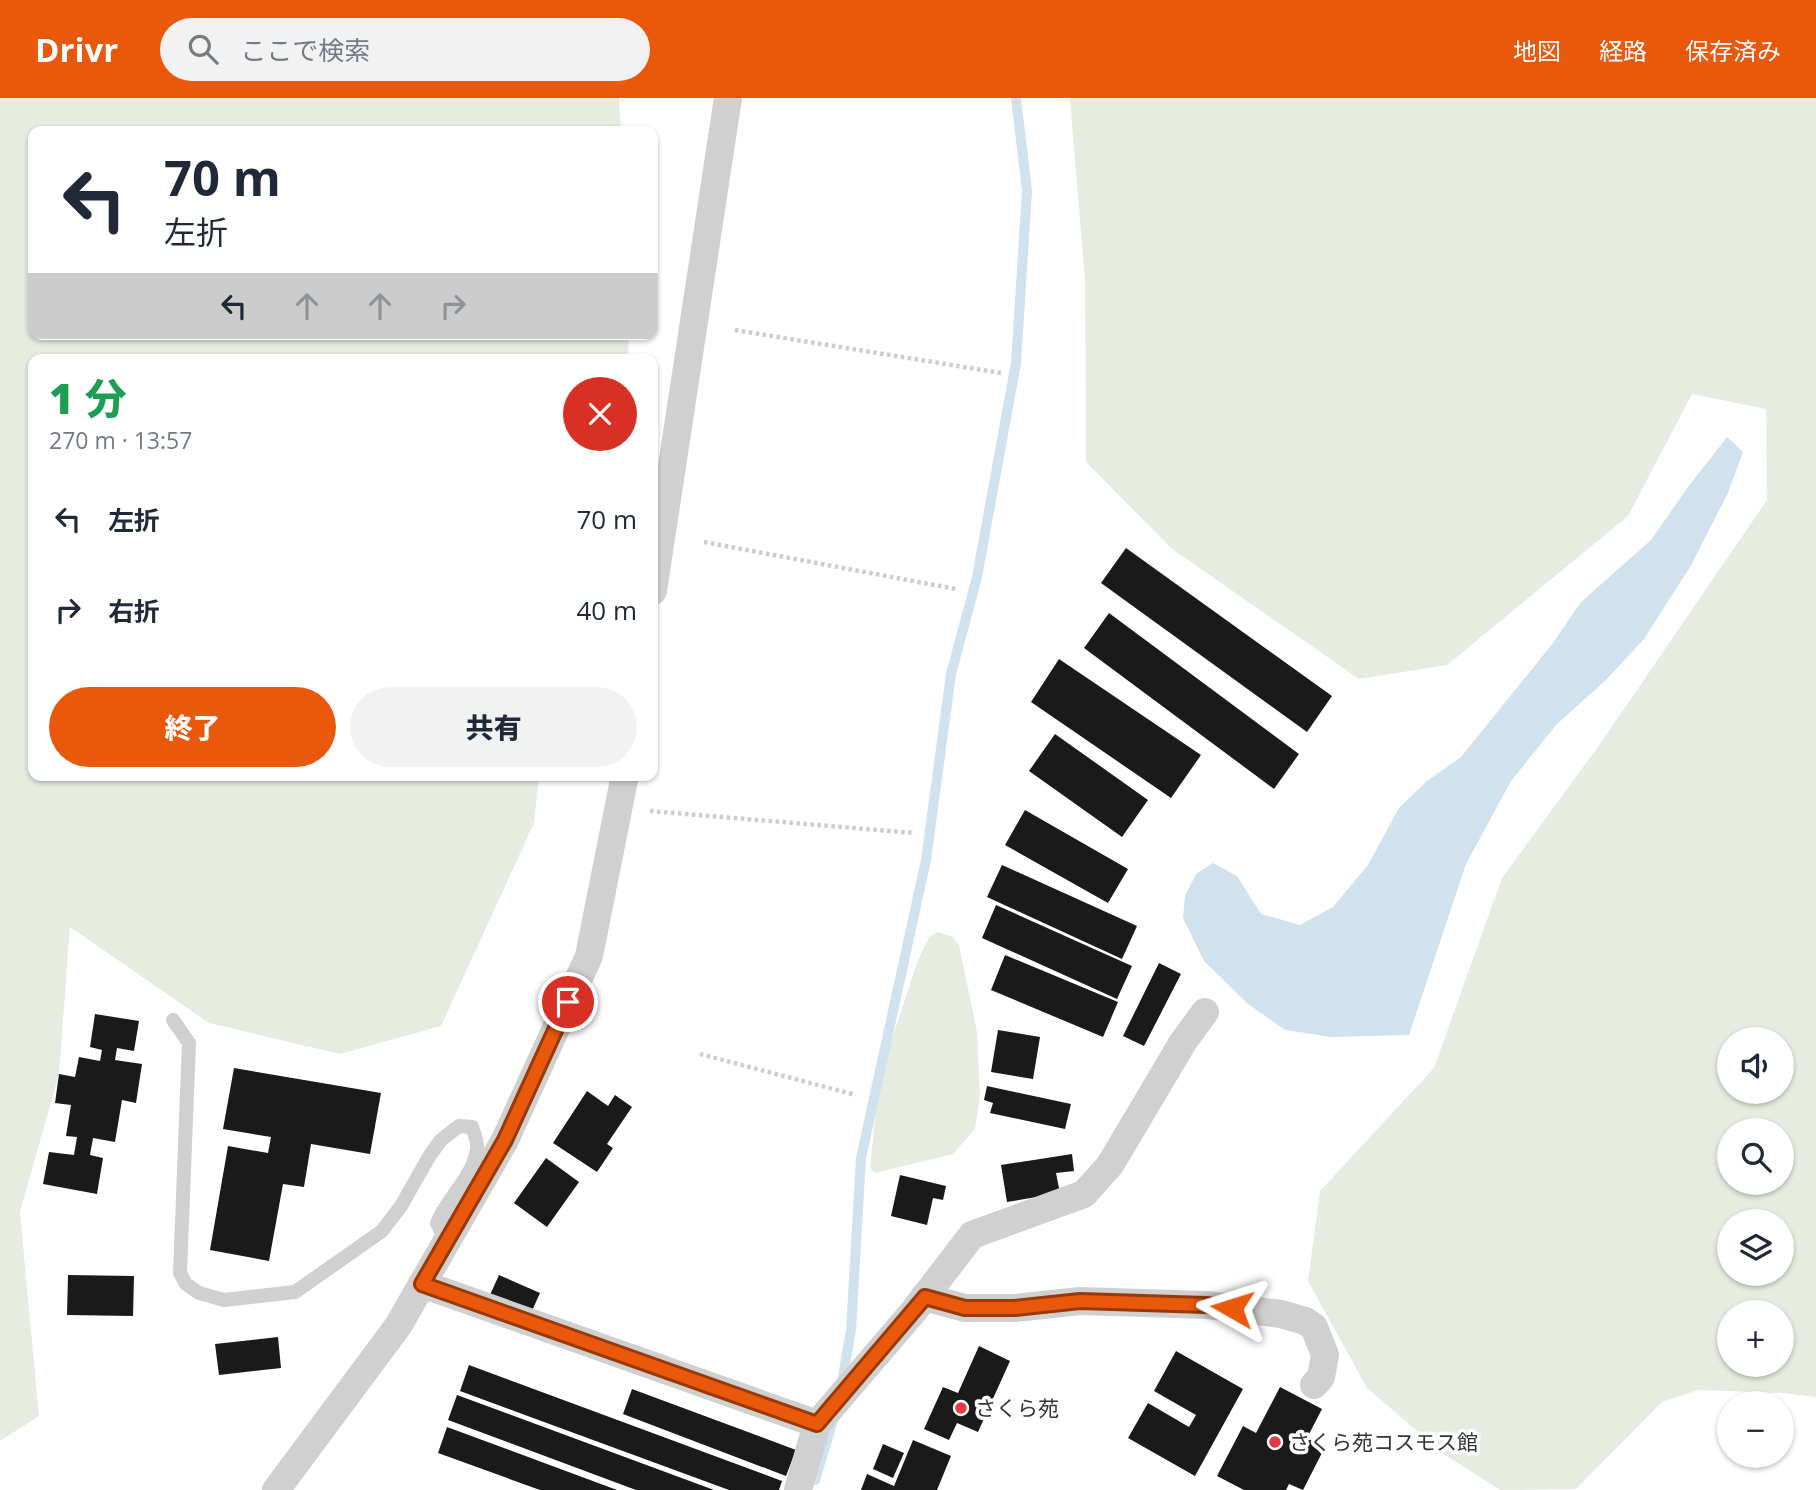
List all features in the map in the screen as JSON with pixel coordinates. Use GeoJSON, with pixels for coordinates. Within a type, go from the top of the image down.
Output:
{"type":"FeatureCollection","features":[{"type":"Feature","properties":{"kind":"street"},"geometry":{"type":"LineString","coordinates":[[658,559],[728,98]]}},
{"type":"Feature","properties":{"kind":"street"},"geometry":{"type":"LineString","coordinates":[[276,1490],[398,1326],[505,1140],[589,956],[624,781]]}},
{"type":"Feature","properties":{"kind":"street"},"geometry":{"type":"LineString","coordinates":[[798,1490],[817,1424],[925,1297],[972,1235],[1084,1195],[1110,1165],[1183,1042],[1205,1012]]}},
{"type":"Feature","properties":{"kind":"street"},"geometry":{"type":"LineString","coordinates":[[422,1284],[817,1424]]}},
{"type":"Feature","properties":{"kind":"street"},"geometry":{"type":"LineString","coordinates":[[925,1297],[965,1308],[1015,1308],[1092,1301],[1206,1305],[1281,1314],[1305,1321],[1314,1327],[1325,1354],[1321,1377],[1314,1385]]}},
{"type":"Feature","properties":{"kind":"lane"},"geometry":{"type":"LineString","coordinates":[[173,1020],[189,1043],[180,1273],[186,1284],[199,1293],[224,1300],[295,1292],[382,1231],[401,1206],[441,1140],[460,1126],[472,1127],[478,1147],[468,1174],[440,1214],[437,1223],[446,1242]]}},
{"type":"Feature","properties":{"kind":"path"},"geometry":{"type":"LineString","coordinates":[[735,330],[1001,373]]}},
{"type":"Feature","properties":{"kind":"path"},"geometry":{"type":"LineString","coordinates":[[704,542],[956,589]]}},
{"type":"Feature","properties":{"kind":"path"},"geometry":{"type":"LineString","coordinates":[[650,811],[914,833]]}},
{"type":"Feature","properties":{"kind":"path"},"geometry":{"type":"LineString","coordinates":[[700,1054],[856,1094]]}},
{"type":"Feature","properties":{"kind":"shaded area"},"geometry":{"type":"Polygon","coordinates":[[[0,98],[619,98],[621,126],[28,126],[28,340],[629,340],[628,354],[28,354],[28,781],[538,781],[534,823],[441,1026],[340,1054],[209,1023],[70,927],[59,1074],[20,1212],[39,1416],[0,1441],[0,98]]]}},
{"type":"Feature","properties":{"kind":"shaded area"},"geometry":{"type":"Polygon","coordinates":[[[1070,98],[1816,98],[1816,1397],[1794,1394],[1794,1391],[1698,1390],[1662,1402],[1576,1489],[1500,1490],[1445,1455],[1367,1388],[1308,1281],[1320,1191],[1434,1068],[1502,878],[1600,744],[1767,500],[1766,409],[1692,394],[1628,516],[1447,665],[1359,679],[1171,548],[1086,462],[1085,281],[1070,98]]]}},
{"type":"Feature","properties":{"kind":"shaded area"},"geometry":{"type":"Polygon","coordinates":[[[938,932],[953,937],[959,945],[977,1032],[980,1095],[975,1129],[953,1154],[875,1173],[870,1168],[878,1090],[918,960],[929,937],[938,932]]]}},
{"type":"Feature","properties":{"kind":"water"},"geometry":{"type":"Polygon","coordinates":[[[1727,437],[1743,452],[1728,493],[1690,567],[1644,639],[1606,680],[1557,724],[1511,781],[1466,864],[1409,1035],[1331,1037],[1285,1030],[1248,1004],[1204,961],[1183,918],[1185,896],[1196,874],[1213,863],[1237,876],[1261,914],[1300,925],[1333,907],[1368,865],[1399,808],[1427,781],[1461,757],[1553,643],[1581,602],[1651,540],[1727,437]]]}},
{"type":"Feature","properties":{"kind":"building"},"geometry":{"type":"Polygon","coordinates":[[[1126,548],[1332,696],[1307,732],[1101,583],[1126,548]]]}},
{"type":"Feature","properties":{"kind":"building"},"geometry":{"type":"Polygon","coordinates":[[[1109,613],[1299,754],[1274,789],[1084,648],[1109,613]]]}},
{"type":"Feature","properties":{"kind":"building"},"geometry":{"type":"Polygon","coordinates":[[[1059,659],[1201,755],[1171,798],[1031,702],[1059,659]]]}},
{"type":"Feature","properties":{"kind":"building"},"geometry":{"type":"Polygon","coordinates":[[[1055,734],[1148,800],[1122,837],[1029,771],[1055,734]]]}},
{"type":"Feature","properties":{"kind":"building"},"geometry":{"type":"Polygon","coordinates":[[[1025,810],[1128,869],[1108,903],[1005,845],[1025,810]]]}},
{"type":"Feature","properties":{"kind":"building"},"geometry":{"type":"Polygon","coordinates":[[[1002,865],[1137,926],[1122,959],[987,897],[1002,865]]]}},
{"type":"Feature","properties":{"kind":"building"},"geometry":{"type":"Polygon","coordinates":[[[996,905],[1132,966],[1117,999],[982,938],[996,905]]]}},
{"type":"Feature","properties":{"kind":"building"},"geometry":{"type":"Polygon","coordinates":[[[1005,955],[1118,1002],[1103,1037],[991,990],[1005,955]]]}},
{"type":"Feature","properties":{"kind":"building"},"geometry":{"type":"Polygon","coordinates":[[[1159,963],[1181,974],[1144,1046],[1123,1036],[1159,963]]]}},
{"type":"Feature","properties":{"kind":"building"},"geometry":{"type":"Polygon","coordinates":[[[95,1014],[139,1021],[134,1051],[117,1048],[115,1060],[142,1064],[136,1103],[122,1100],[115,1142],[93,1138],[90,1155],[103,1158],[97,1194],[43,1184],[49,1152],[74,1155],[77,1137],[66,1136],[71,1105],[55,1103],[59,1074],[75,1077],[79,1057],[100,1061],[102,1050],[90,1047],[95,1014]]]}},
{"type":"Feature","properties":{"kind":"building"},"geometry":{"type":"Polygon","coordinates":[[[998,1030],[1040,1037],[1033,1079],[991,1072],[998,1030]]]}},
{"type":"Feature","properties":{"kind":"building"},"geometry":{"type":"Polygon","coordinates":[[[234,1068],[381,1093],[370,1154],[311,1144],[304,1187],[283,1184],[269,1261],[210,1250],[228,1146],[268,1153],[271,1137],[223,1129],[234,1068]]]}},
{"type":"Feature","properties":{"kind":"building"},"geometry":{"type":"Polygon","coordinates":[[[987,1086],[1071,1104],[1065,1129],[990,1113],[993,1103],[984,1100],[987,1086]]]}},
{"type":"Feature","properties":{"kind":"building"},"geometry":{"type":"Polygon","coordinates":[[[587,1091],[608,1106],[615,1095],[632,1107],[607,1144],[613,1148],[597,1172],[553,1143],[587,1091]]]}},
{"type":"Feature","properties":{"kind":"building"},"geometry":{"type":"Polygon","coordinates":[[[1072,1154],[1074,1171],[1056,1173],[1060,1193],[1007,1202],[1001,1165],[1072,1154]]]}},
{"type":"Feature","properties":{"kind":"building"},"geometry":{"type":"Polygon","coordinates":[[[546,1158],[579,1182],[547,1227],[514,1203],[546,1158]]]}},
{"type":"Feature","properties":{"kind":"building"},"geometry":{"type":"Polygon","coordinates":[[[900,1175],[946,1186],[943,1200],[933,1198],[927,1225],[891,1216],[900,1175]]]}},
{"type":"Feature","properties":{"kind":"building"},"geometry":{"type":"Polygon","coordinates":[[[68,1275],[134,1276],[133,1316],[67,1315],[68,1275]]]}},
{"type":"Feature","properties":{"kind":"building"},"geometry":{"type":"Polygon","coordinates":[[[499,1275],[540,1293],[531,1313],[490,1295],[499,1275]]]}},
{"type":"Feature","properties":{"kind":"building"},"geometry":{"type":"Polygon","coordinates":[[[278,1337],[281,1368],[219,1375],[215,1344],[278,1337]]]}},
{"type":"Feature","properties":{"kind":"building","name":"さくら苑"},"geometry":{"type":"Polygon","coordinates":[[[979,1346],[1010,1361],[978,1432],[957,1423],[949,1440],[924,1429],[943,1387],[958,1393],[979,1346]]]}},
{"type":"Feature","properties":{"kind":"building"},"geometry":{"type":"Polygon","coordinates":[[[1176,1351],[1243,1389],[1195,1476],[1128,1438],[1148,1403],[1189,1427],[1196,1415],[1154,1391],[1176,1351]]]}},
{"type":"Feature","properties":{"kind":"building"},"geometry":{"type":"Polygon","coordinates":[[[469,1365],[782,1481],[779,1490],[729,1490],[460,1391],[469,1365]]]}},
{"type":"Feature","properties":{"kind":"building","name":"さくら苑コスモス館"},"geometry":{"type":"Polygon","coordinates":[[[1280,1387],[1322,1409],[1307,1438],[1325,1447],[1303,1490],[1289,1484],[1286,1490],[1244,1490],[1217,1476],[1243,1426],[1256,1433],[1280,1387]]]}},
{"type":"Feature","properties":{"kind":"building"},"geometry":{"type":"Polygon","coordinates":[[[632,1389],[796,1450],[786,1476],[623,1414],[632,1389]]]}},
{"type":"Feature","properties":{"kind":"building"},"geometry":{"type":"Polygon","coordinates":[[[457,1395],[714,1490],[636,1490],[448,1420],[457,1395]]]}},
{"type":"Feature","properties":{"kind":"building"},"geometry":{"type":"Polygon","coordinates":[[[447,1427],[617,1490],[540,1490],[438,1453],[447,1427]]]}},
{"type":"Feature","properties":{"kind":"building"},"geometry":{"type":"Polygon","coordinates":[[[913,1440],[951,1456],[937,1490],[861,1490],[867,1474],[894,1486],[913,1440]]]}},
{"type":"Feature","properties":{"kind":"building"},"geometry":{"type":"Polygon","coordinates":[[[883,1444],[904,1453],[893,1478],[873,1469],[883,1444]]]}},
{"type":"Feature","properties":{"kind":"waterway"},"geometry":{"type":"LineString","coordinates":[[842,1382],[851,1330],[861,1158],[926,860],[951,674],[977,577],[1016,363],[1027,191],[1016,98]]}},
{"type":"Feature","properties":{"kind":"waterway"},"geometry":{"type":"LineString","coordinates":[[815,1480],[833,1420]]}},
{"type":"Feature","properties":{"kind":"place","name":"さくら苑"},"geometry":{"type":"Point","coordinates":[961,1408]}},
{"type":"Feature","properties":{"kind":"place","name":"さくら苑コスモス館"},"geometry":{"type":"Point","coordinates":[1275,1442]}},
{"type":"Feature","properties":{"kind":"route"},"geometry":{"type":"LineString","coordinates":[[568,1002],[505,1140],[422,1284],[817,1424],[925,1297],[965,1308],[1015,1308],[1080,1301],[1232,1308]]}}]}
